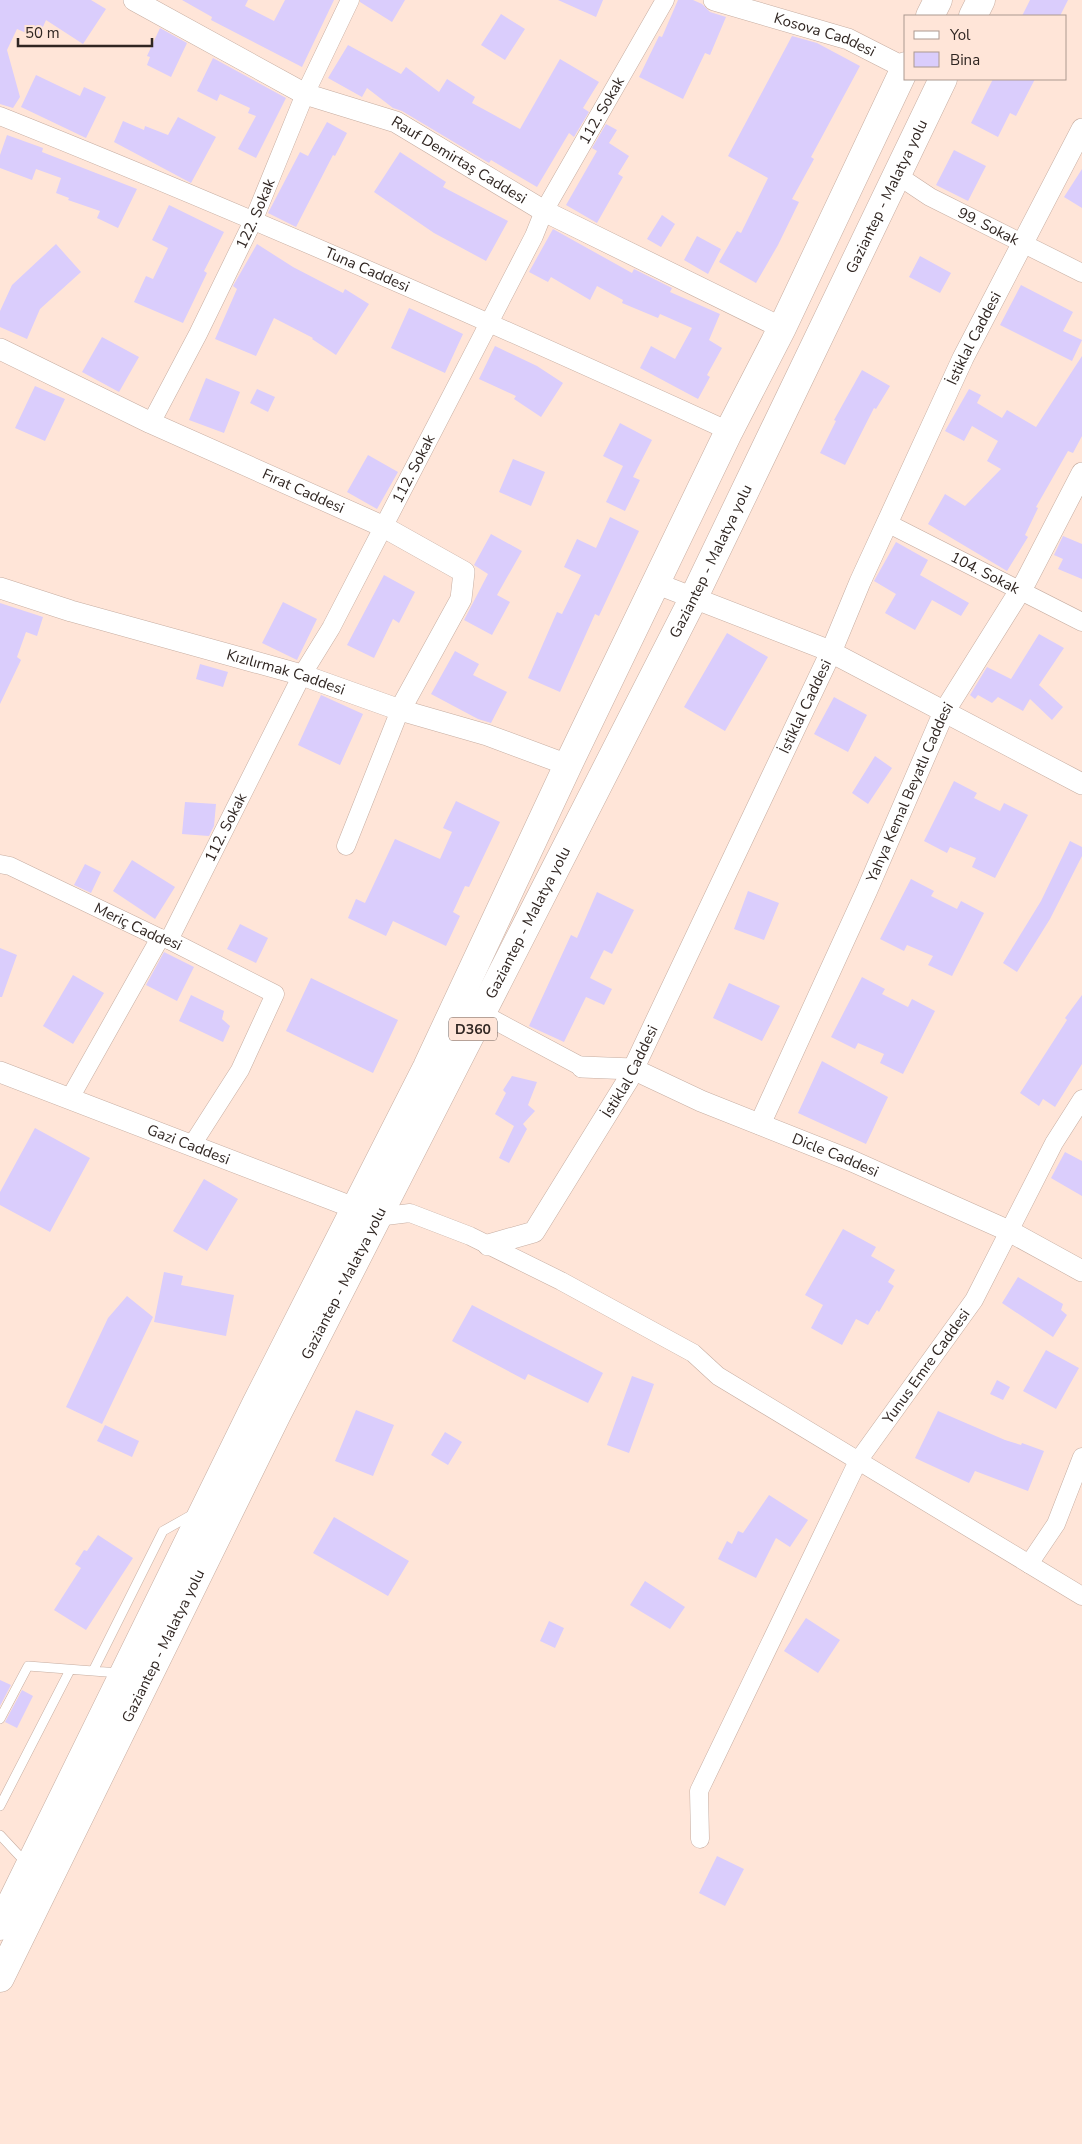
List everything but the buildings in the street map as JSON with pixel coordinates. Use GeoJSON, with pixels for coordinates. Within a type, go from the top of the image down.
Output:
{"type":"FeatureCollection","features":[{"type":"Feature","properties":{"kind":"highway"},"geometry":{"type":"LineString","coordinates":[[930,15],[938,0]]}},
{"type":"Feature","properties":{"kind":"highway"},"geometry":{"type":"LineString","coordinates":[[974,15],[981,0]]}},
{"type":"Feature","properties":{"kind":"highway","name":"Gaziantep - Malatya yolu"},"geometry":{"type":"LineString","coordinates":[[0,1978],[277,1414],[366,1213],[427,1067],[568,765],[729,431],[782,328],[904,69]]}},
{"type":"Feature","properties":{"kind":"highway","name":"Gaziantep - Malatya yolu"},"geometry":{"type":"LineString","coordinates":[[0,1926],[206,1507],[366,1213],[482,1013],[693,599],[943,80]]}},
{"type":"Feature","properties":{"kind":"street","name":"Rauf Demirtaş Caddesi"},"geometry":{"type":"LineString","coordinates":[[134,0],[305,94],[396,122],[544,211],[782,328]]}},
{"type":"Feature","properties":{"kind":"street","name":"122. Sokak"},"geometry":{"type":"LineString","coordinates":[[151,423],[198,334],[254,219],[305,94],[350,0]]}},
{"type":"Feature","properties":{"kind":"street","name":"112. Sokak"},"geometry":{"type":"LineString","coordinates":[[70,1098],[165,939],[302,676],[331,628],[382,526],[534,236],[544,211],[664,0]]}},
{"type":"Feature","properties":{"kind":"street","name":"Kosova Caddesi"},"geometry":{"type":"LineString","coordinates":[[714,0],[848,39],[904,67]]}},
{"type":"Feature","properties":{"kind":"street","name":"Tuna Caddesi"},"geometry":{"type":"LineString","coordinates":[[0,116],[254,219],[490,322],[729,431]]}},
{"type":"Feature","properties":{"kind":"street","name":"İstiklal Caddesi"},"geometry":{"type":"LineString","coordinates":[[488,1245],[534,1232],[559,1195],[633,1069],[831,652],[887,523],[963,358],[1082,129]]}},
{"type":"Feature","properties":{"kind":"street","name":"99. Sokak"},"geometry":{"type":"LineString","coordinates":[[897,175],[930,197],[1082,273]]}},
{"type":"Feature","properties":{"kind":"street","name":"Fırat Caddesi"},"geometry":{"type":"LineString","coordinates":[[0,349],[151,423],[382,526],[464,572],[461,600],[400,710]]}},
{"type":"Feature","properties":{"kind":"street","name":"Yahya Kemal Beyatlı Caddesi"},"geometry":{"type":"LineString","coordinates":[[760,1124],[867,890],[944,712],[1021,590],[1082,473]]}},
{"type":"Feature","properties":{"kind":"street","name":"104. Sokak"},"geometry":{"type":"LineString","coordinates":[[887,523],[997,581],[1021,590],[1082,622]]}},
{"type":"Feature","properties":{"kind":"street"},"geometry":{"type":"LineString","coordinates":[[655,584],[831,652],[1082,784]]}},
{"type":"Feature","properties":{"kind":"street","name":"Kızılırmak Caddesi"},"geometry":{"type":"LineString","coordinates":[[0,588],[71,611],[302,676],[400,710],[486,735],[568,765]]}},
{"type":"Feature","properties":{"kind":"street"},"geometry":{"type":"LineString","coordinates":[[346,846],[400,710]]}},
{"type":"Feature","properties":{"kind":"street","name":"Meriç Caddesi"},"geometry":{"type":"LineString","coordinates":[[0,864],[10,866],[165,939],[275,994],[240,1070],[192,1145]]}},
{"type":"Feature","properties":{"kind":"street"},"geometry":{"type":"LineString","coordinates":[[482,1013],[582,1067]]}},
{"type":"Feature","properties":{"kind":"street","name":"Dicle Caddesi"},"geometry":{"type":"LineString","coordinates":[[582,1067],[633,1069],[701,1101],[852,1161],[1009,1231],[1082,1271]]}},
{"type":"Feature","properties":{"kind":"street","name":"Gazi Caddesi"},"geometry":{"type":"LineString","coordinates":[[0,1072],[366,1213]]}},
{"type":"Feature","properties":{"kind":"street","name":"Yunus Emre Caddesi"},"geometry":{"type":"LineString","coordinates":[[700,1839],[700,1792],[858,1461],[974,1300],[1054,1143],[1082,1099]]}},
{"type":"Feature","properties":{"kind":"street"},"geometry":{"type":"LineString","coordinates":[[366,1213],[410,1213],[488,1245],[561,1281],[692,1354],[718,1376],[1082,1596]]}},
{"type":"Feature","properties":{"kind":"street"},"geometry":{"type":"LineString","coordinates":[[1029,1564],[1056,1524],[1082,1457]]}},
{"type":"Feature","properties":{"kind":"lane"},"geometry":{"type":"LineString","coordinates":[[93,1671],[163,1531],[206,1507]]}},
{"type":"Feature","properties":{"kind":"lane"},"geometry":{"type":"LineString","coordinates":[[0,1719],[28,1666],[124,1674]]}},
{"type":"Feature","properties":{"kind":"lane"},"geometry":{"type":"LineString","coordinates":[[0,1806],[70,1670]]}},
{"type":"Feature","properties":{"kind":"lane"},"geometry":{"type":"LineString","coordinates":[[0,1835],[29,1867]]}}]}
